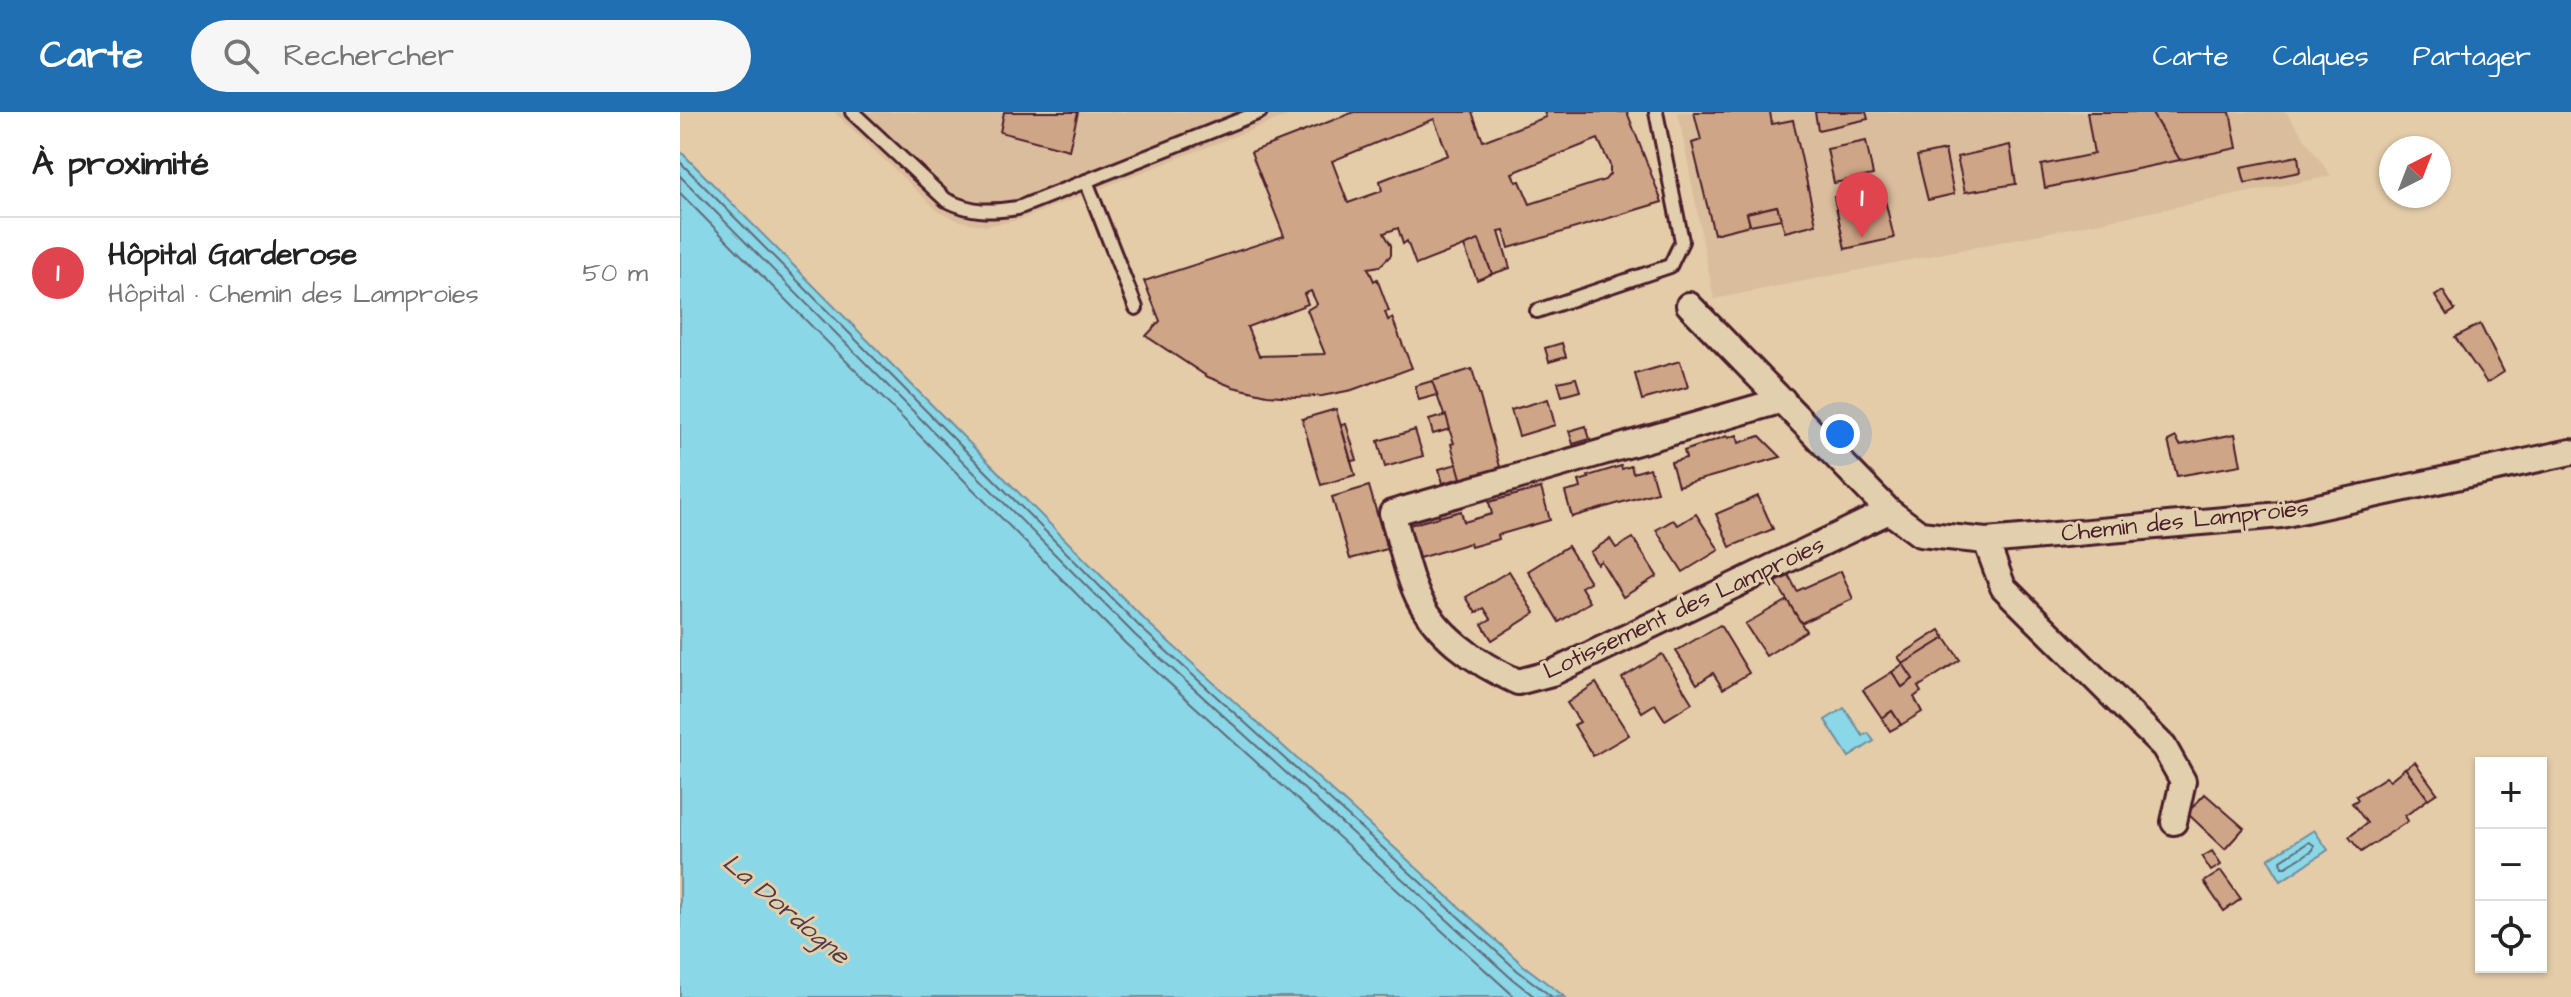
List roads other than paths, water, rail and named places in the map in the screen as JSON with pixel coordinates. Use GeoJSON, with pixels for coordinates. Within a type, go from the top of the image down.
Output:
{"type":"FeatureCollection","features":[{"type":"Feature","properties":{"kind":"street","name":"Chemin des Lamproies"},"geometry":{"type":"LineString","coordinates":[[1689,305],[1889,511],[1920,534],[1986,541],[2281,515],[2571,452]]}},
{"type":"Feature","properties":{"kind":"street","name":"Lotissement des Lamproies"},"geometry":{"type":"LineString","coordinates":[[1783,400],[1392,513],[1416,591],[1431,617],[1462,649],[1491,670],[1518,682],[1552,673],[1889,511]]}},
{"type":"Feature","properties":{"kind":"street"},"geometry":{"type":"LineString","coordinates":[[1986,541],[2003,587],[2164,747],[2183,781],[2174,822]]}},
{"type":"Feature","properties":{"kind":"lane"},"geometry":{"type":"LineString","coordinates":[[852,112],[946,200],[965,209],[989,212],[1018,208],[1260,112]]}},
{"type":"Feature","properties":{"kind":"lane"},"geometry":{"type":"LineString","coordinates":[[1537,311],[1670,266],[1682,241],[1656,112]]}},
{"type":"Feature","properties":{"kind":"lane"},"geometry":{"type":"LineString","coordinates":[[1086,181],[1136,308]]}},
{"type":"Feature","properties":{"kind":"water","name":"La Dordogne"},"geometry":{"type":"Polygon","coordinates":[[[680,151],[1147,622],[1523,965],[1565,997],[680,997],[680,151]]]}},
{"type":"Feature","properties":{"kind":"water"},"geometry":{"type":"Polygon","coordinates":[[[1844,708],[1863,736],[1868,733],[1874,741],[1849,757],[1825,720],[1844,708]]]}},
{"type":"Feature","properties":{"kind":"water"},"geometry":{"type":"Polygon","coordinates":[[[2314,830],[2328,850],[2281,881],[2268,859],[2314,830]]]}},
{"type":"Feature","properties":{"kind":"place","name":"Hôpital Garderose"},"geometry":{"type":"Point","coordinates":[1862,238]}}]}
